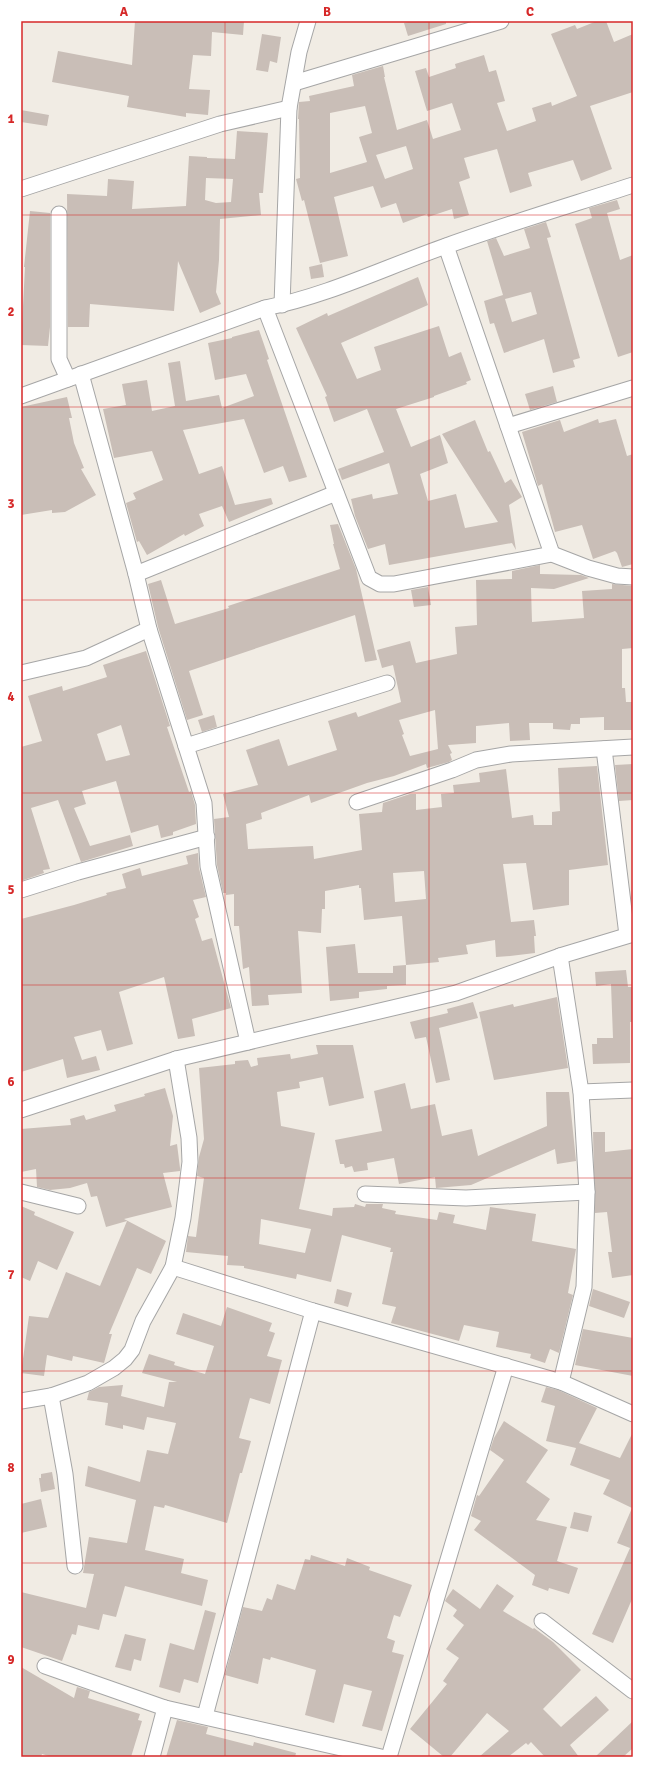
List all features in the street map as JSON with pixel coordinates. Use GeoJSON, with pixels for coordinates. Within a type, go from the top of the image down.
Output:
{"type":"FeatureCollection","features":[{"type":"Feature","properties":{"kind":"street"},"geometry":{"type":"LineString","coordinates":[[282,305],[289,108],[300,52],[308,21]]}},
{"type":"Feature","properties":{"kind":"street"},"geometry":{"type":"LineString","coordinates":[[294,83],[501,21]]}},
{"type":"Feature","properties":{"kind":"street"},"geometry":{"type":"LineString","coordinates":[[21,189],[220,124],[289,108]]}},
{"type":"Feature","properties":{"kind":"street"},"geometry":{"type":"LineString","coordinates":[[21,396],[265,308],[282,305],[334,288],[446,246],[633,185]]}},
{"type":"Feature","properties":{"kind":"street"},"geometry":{"type":"LineString","coordinates":[[59,214],[59,359],[75,377],[136,574],[149,629],[204,803],[208,866],[248,1042]]}},
{"type":"Feature","properties":{"kind":"street"},"geometry":{"type":"LineString","coordinates":[[446,246],[552,554]]}},
{"type":"Feature","properties":{"kind":"street"},"geometry":{"type":"LineString","coordinates":[[265,308],[369,578],[380,584],[394,584],[552,554],[588,568],[617,576],[633,577]]}},
{"type":"Feature","properties":{"kind":"street"},"geometry":{"type":"LineString","coordinates":[[508,426],[633,388]]}},
{"type":"Feature","properties":{"kind":"street"},"geometry":{"type":"LineString","coordinates":[[136,574],[336,493]]}},
{"type":"Feature","properties":{"kind":"street"},"geometry":{"type":"LineString","coordinates":[[21,673],[86,658],[149,629]]}},
{"type":"Feature","properties":{"kind":"street"},"geometry":{"type":"LineString","coordinates":[[186,746],[387,683]]}},
{"type":"Feature","properties":{"kind":"street"},"geometry":{"type":"LineString","coordinates":[[357,802],[452,770],[476,760],[511,754],[633,747]]}},
{"type":"Feature","properties":{"kind":"street"},"geometry":{"type":"LineString","coordinates":[[21,1110],[176,1059],[456,994],[560,956],[630,934],[604,749]]}},
{"type":"Feature","properties":{"kind":"street"},"geometry":{"type":"LineString","coordinates":[[21,890],[78,872],[207,837]]}},
{"type":"Feature","properties":{"kind":"street"},"geometry":{"type":"LineString","coordinates":[[560,956],[581,1092],[587,1192],[584,1287],[561,1382]]}},
{"type":"Feature","properties":{"kind":"street"},"geometry":{"type":"LineString","coordinates":[[21,1402],[51,1396],[88,1383],[114,1368],[125,1359],[132,1350],[143,1321],[173,1267],[183,1218],[190,1162],[189,1138],[176,1059]]}},
{"type":"Feature","properties":{"kind":"street"},"geometry":{"type":"LineString","coordinates":[[581,1092],[633,1090]]}},
{"type":"Feature","properties":{"kind":"street"},"geometry":{"type":"LineString","coordinates":[[21,1192],[78,1206]]}},
{"type":"Feature","properties":{"kind":"street"},"geometry":{"type":"LineString","coordinates":[[366,1194],[466,1198],[587,1192]]}},
{"type":"Feature","properties":{"kind":"street"},"geometry":{"type":"LineString","coordinates":[[173,1267],[314,1311],[561,1382],[633,1414]]}},
{"type":"Feature","properties":{"kind":"street"},"geometry":{"type":"LineString","coordinates":[[205,1716],[314,1311]]}},
{"type":"Feature","properties":{"kind":"street"},"geometry":{"type":"LineString","coordinates":[[390,1757],[506,1366]]}},
{"type":"Feature","properties":{"kind":"street"},"geometry":{"type":"LineString","coordinates":[[51,1396],[65,1474],[75,1566]]}},
{"type":"Feature","properties":{"kind":"street"},"geometry":{"type":"LineString","coordinates":[[542,1621],[633,1690]]}},
{"type":"Feature","properties":{"kind":"street"},"geometry":{"type":"LineString","coordinates":[[45,1666],[165,1708],[381,1757]]}},
{"type":"Feature","properties":{"kind":"street"},"geometry":{"type":"LineString","coordinates":[[152,1757],[165,1708]]}},
{"type":"Feature","properties":{"kind":"building"},"geometry":{"type":"Polygon","coordinates":[[[135,21],[244,21],[243,35],[212,32],[211,56],[193,55],[189,89],[210,90],[208,115],[186,113],[186,117],[127,107],[129,96],[52,82],[58,51],[132,65],[135,21]]]}},
{"type":"Feature","properties":{"kind":"building"},"geometry":{"type":"Polygon","coordinates":[[[413,21],[446,21],[446,24],[408,36],[404,23],[413,21]]]}},
{"type":"Feature","properties":{"kind":"building"},"geometry":{"type":"Polygon","coordinates":[[[597,21],[606,21],[614,42],[633,34],[633,92],[590,106],[612,169],[581,181],[573,160],[528,173],[532,186],[510,193],[497,149],[464,158],[470,178],[459,182],[469,215],[454,219],[452,209],[428,217],[427,214],[403,223],[396,203],[381,208],[373,186],[334,197],[348,256],[320,263],[304,200],[302,201],[296,179],[300,178],[298,119],[299,102],[310,101],[309,96],[354,86],[352,75],[383,66],[384,77],[397,130],[427,120],[433,139],[461,130],[452,103],[427,111],[415,71],[426,68],[429,77],[456,68],[455,64],[484,55],[489,72],[496,70],[505,101],[497,103],[507,131],[536,121],[532,108],[551,102],[552,106],[577,96],[551,34],[575,25],[577,29],[597,21]],[[365,106],[330,113],[330,173],[367,162],[359,137],[372,133],[365,106]],[[406,146],[376,155],[385,179],[413,169],[406,146]]]}},
{"type":"Feature","properties":{"kind":"building"},"geometry":{"type":"Polygon","coordinates":[[[262,34],[281,37],[277,63],[270,61],[268,72],[256,70],[262,34]]]}},
{"type":"Feature","properties":{"kind":"building"},"geometry":{"type":"Polygon","coordinates":[[[21,110],[49,115],[47,126],[21,122],[21,110]]]}},
{"type":"Feature","properties":{"kind":"building"},"geometry":{"type":"Polygon","coordinates":[[[237,131],[268,133],[263,193],[259,193],[261,215],[220,219],[219,260],[216,292],[221,304],[200,313],[178,261],[174,311],[90,304],[89,327],[68,327],[67,194],[107,196],[108,179],[134,181],[132,209],[186,206],[189,156],[235,159],[237,131]],[[206,178],[205,200],[216,203],[231,202],[233,179],[206,178]]]}},
{"type":"Feature","properties":{"kind":"building"},"geometry":{"type":"Polygon","coordinates":[[[617,200],[620,209],[607,213],[620,260],[633,255],[633,352],[618,357],[575,224],[592,218],[589,208],[617,200]]]}},
{"type":"Feature","properties":{"kind":"building"},"geometry":{"type":"Polygon","coordinates":[[[30,211],[50,213],[50,327],[48,346],[21,345],[24,267],[30,211]]]}},
{"type":"Feature","properties":{"kind":"building"},"geometry":{"type":"Polygon","coordinates":[[[546,222],[551,237],[547,238],[580,358],[573,360],[575,367],[553,373],[544,339],[504,353],[494,323],[490,324],[484,301],[503,295],[487,241],[496,238],[504,256],[530,248],[524,229],[546,222]],[[531,292],[505,299],[512,322],[537,314],[531,292]]]}},
{"type":"Feature","properties":{"kind":"building"},"geometry":{"type":"Polygon","coordinates":[[[322,264],[324,277],[311,279],[309,267],[322,264]]]}},
{"type":"Feature","properties":{"kind":"building"},"geometry":{"type":"Polygon","coordinates":[[[418,277],[428,305],[341,343],[357,379],[381,370],[374,347],[439,326],[449,357],[461,352],[471,380],[466,382],[467,384],[434,397],[396,409],[411,447],[440,435],[448,463],[420,474],[428,501],[456,494],[465,528],[498,522],[442,434],[475,420],[488,452],[490,451],[505,483],[511,479],[522,497],[509,505],[516,550],[512,543],[389,565],[385,544],[368,549],[355,516],[351,499],[372,494],[373,499],[398,494],[389,463],[342,480],[338,469],[384,452],[367,409],[334,422],[325,397],[327,396],[296,328],[327,313],[328,316],[418,277]]]}},
{"type":"Feature","properties":{"kind":"building"},"geometry":{"type":"Polygon","coordinates":[[[259,330],[269,359],[267,360],[307,477],[289,482],[283,466],[264,473],[244,419],[183,430],[199,474],[222,466],[235,505],[271,498],[273,504],[229,522],[222,506],[199,514],[204,526],[185,536],[184,534],[147,555],[139,541],[137,542],[126,503],[136,499],[133,493],[163,480],[152,451],[114,458],[103,409],[126,405],[122,384],[147,380],[152,411],[175,406],[168,363],[180,361],[186,401],[219,395],[222,408],[254,396],[246,374],[215,380],[208,343],[259,330]]]}},
{"type":"Feature","properties":{"kind":"building"},"geometry":{"type":"Polygon","coordinates":[[[553,386],[557,402],[530,410],[525,394],[553,386]]]}},
{"type":"Feature","properties":{"kind":"building"},"geometry":{"type":"Polygon","coordinates":[[[67,397],[72,418],[69,418],[74,443],[84,468],[81,469],[96,495],[65,512],[52,513],[52,510],[21,515],[21,407],[67,397]]]}},
{"type":"Feature","properties":{"kind":"building"},"geometry":{"type":"Polygon","coordinates":[[[598,419],[599,423],[616,419],[627,456],[633,454],[633,564],[622,567],[615,551],[593,559],[582,525],[555,532],[542,484],[538,486],[522,432],[560,420],[564,432],[598,419]]]}},
{"type":"Feature","properties":{"kind":"building"},"geometry":{"type":"Polygon","coordinates":[[[338,524],[356,569],[377,660],[365,662],[355,615],[189,671],[203,715],[187,720],[158,627],[148,584],[161,580],[175,624],[229,608],[228,606],[340,569],[333,544],[330,525],[338,524]]]}},
{"type":"Feature","properties":{"kind":"building"},"geometry":{"type":"Polygon","coordinates":[[[540,565],[540,574],[581,575],[589,578],[554,589],[531,588],[532,622],[584,618],[582,591],[612,589],[612,584],[633,586],[633,648],[622,649],[622,688],[625,688],[626,702],[633,702],[632,730],[604,730],[604,717],[580,718],[580,724],[571,724],[570,730],[553,729],[553,723],[529,723],[530,740],[510,741],[509,723],[476,726],[476,743],[448,745],[452,753],[450,754],[452,760],[449,762],[427,768],[426,764],[311,803],[309,795],[261,813],[262,819],[246,824],[248,849],[313,846],[314,859],[362,850],[359,814],[382,812],[383,803],[410,794],[416,794],[416,810],[442,807],[441,794],[454,793],[453,785],[480,782],[479,773],[506,769],[512,818],[533,815],[534,825],[552,825],[552,812],[560,811],[558,768],[597,766],[608,865],[569,870],[569,905],[533,910],[526,863],[503,864],[511,922],[534,920],[536,936],[534,936],[535,953],[510,956],[496,957],[495,940],[466,945],[468,954],[438,958],[439,962],[406,965],[402,916],[364,920],[361,888],[359,888],[359,885],[325,891],[325,909],[322,909],[321,933],[298,931],[302,993],[268,995],[269,1005],[252,1006],[249,967],[243,969],[239,926],[234,926],[234,894],[226,895],[226,893],[223,893],[217,865],[214,819],[229,817],[223,794],[258,785],[246,750],[279,739],[288,766],[337,750],[328,721],[356,712],[358,717],[401,702],[393,665],[382,668],[377,650],[410,641],[416,663],[457,654],[455,627],[477,625],[476,580],[512,579],[512,571],[540,565]],[[435,710],[399,720],[404,734],[402,735],[410,756],[438,749],[435,710]],[[424,871],[393,873],[395,902],[426,899],[424,871]]]}},
{"type":"Feature","properties":{"kind":"building"},"geometry":{"type":"Polygon","coordinates":[[[428,587],[431,605],[414,607],[411,590],[428,587]]]}},
{"type":"Feature","properties":{"kind":"building"},"geometry":{"type":"Polygon","coordinates":[[[146,651],[170,726],[167,727],[189,792],[191,791],[195,805],[196,824],[173,832],[173,835],[161,838],[158,825],[131,833],[116,781],[82,791],[86,804],[74,808],[90,846],[130,835],[133,846],[81,862],[58,800],[31,808],[50,869],[43,870],[44,873],[21,881],[21,747],[42,741],[28,696],[62,686],[63,691],[107,677],[103,665],[146,651]],[[121,725],[97,734],[106,761],[130,755],[121,725]]]}},
{"type":"Feature","properties":{"kind":"building"},"geometry":{"type":"Polygon","coordinates":[[[214,715],[217,727],[202,732],[198,720],[214,715]]]}},
{"type":"Feature","properties":{"kind":"building"},"geometry":{"type":"Polygon","coordinates":[[[633,764],[633,800],[619,801],[615,765],[633,764]]]}},
{"type":"Feature","properties":{"kind":"building"},"geometry":{"type":"Polygon","coordinates":[[[198,853],[199,868],[206,897],[193,900],[199,917],[195,919],[202,941],[212,938],[231,1008],[192,1019],[195,1036],[178,1039],[164,977],[119,992],[133,1044],[107,1051],[101,1030],[74,1037],[82,1060],[96,1056],[100,1070],[67,1078],[63,1059],[21,1072],[21,919],[74,905],[107,895],[106,893],[126,888],[122,874],[140,868],[142,876],[188,864],[186,856],[198,853]]]}},
{"type":"Feature","properties":{"kind":"building"},"geometry":{"type":"Polygon","coordinates":[[[355,944],[358,973],[393,973],[393,966],[406,965],[406,985],[387,986],[387,989],[359,992],[359,998],[330,1001],[326,947],[355,944]]]}},
{"type":"Feature","properties":{"kind":"building"},"geometry":{"type":"Polygon","coordinates":[[[626,970],[628,987],[633,987],[633,1022],[630,1022],[630,1063],[593,1064],[592,1044],[597,1044],[597,1038],[613,1038],[611,984],[596,986],[595,972],[626,970]]]}},
{"type":"Feature","properties":{"kind":"building"},"geometry":{"type":"Polygon","coordinates":[[[557,997],[568,1068],[494,1080],[479,1012],[513,1004],[514,1007],[557,997]]]}},
{"type":"Feature","properties":{"kind":"building"},"geometry":{"type":"Polygon","coordinates":[[[473,1002],[478,1018],[439,1028],[450,1080],[436,1083],[426,1037],[415,1039],[410,1022],[448,1013],[447,1009],[473,1002]]]}},
{"type":"Feature","properties":{"kind":"building"},"geometry":{"type":"Polygon","coordinates":[[[316,1045],[353,1045],[364,1098],[329,1106],[323,1077],[299,1082],[300,1088],[277,1092],[281,1126],[315,1133],[299,1209],[332,1216],[333,1208],[354,1207],[355,1204],[365,1207],[366,1204],[383,1204],[382,1208],[396,1211],[395,1214],[437,1220],[439,1212],[455,1215],[453,1223],[486,1230],[490,1207],[536,1214],[532,1241],[576,1249],[568,1293],[573,1295],[559,1353],[550,1349],[545,1363],[530,1358],[531,1354],[496,1347],[499,1332],[464,1325],[459,1341],[391,1323],[396,1307],[382,1304],[393,1252],[390,1252],[391,1248],[342,1235],[331,1282],[297,1274],[296,1279],[244,1268],[244,1266],[227,1265],[228,1256],[186,1252],[188,1236],[196,1237],[204,1178],[197,1176],[199,1157],[204,1139],[199,1068],[235,1064],[235,1061],[248,1060],[251,1067],[258,1065],[257,1058],[290,1054],[291,1059],[318,1054],[316,1045]],[[261,1219],[259,1244],[305,1253],[311,1229],[261,1219]]]}},
{"type":"Feature","properties":{"kind":"building"},"geometry":{"type":"Polygon","coordinates":[[[405,1083],[411,1109],[435,1104],[442,1136],[472,1129],[478,1156],[547,1126],[546,1092],[569,1092],[576,1161],[557,1164],[555,1149],[471,1185],[436,1188],[435,1177],[399,1184],[394,1158],[367,1163],[368,1170],[354,1172],[352,1166],[345,1168],[344,1164],[340,1164],[335,1140],[382,1131],[374,1091],[405,1083]]]}},
{"type":"Feature","properties":{"kind":"building"},"geometry":{"type":"Polygon","coordinates":[[[165,1088],[173,1116],[170,1146],[177,1144],[180,1168],[180,1171],[163,1173],[172,1207],[124,1219],[166,1241],[151,1274],[137,1268],[109,1334],[112,1334],[104,1363],[73,1356],[72,1361],[47,1355],[44,1376],[21,1373],[29,1316],[48,1318],[66,1272],[100,1286],[127,1221],[106,1227],[97,1196],[91,1197],[87,1183],[70,1188],[50,1190],[37,1187],[36,1169],[21,1172],[21,1129],[71,1125],[70,1119],[84,1115],[86,1120],[116,1111],[114,1105],[145,1096],[144,1094],[165,1088]]]}},
{"type":"Feature","properties":{"kind":"building"},"geometry":{"type":"Polygon","coordinates":[[[593,1132],[605,1132],[605,1152],[633,1149],[633,1275],[612,1278],[608,1252],[612,1252],[607,1212],[595,1213],[593,1132]]]}},
{"type":"Feature","properties":{"kind":"building"},"geometry":{"type":"Polygon","coordinates":[[[21,1206],[35,1212],[34,1215],[74,1232],[57,1270],[38,1261],[30,1281],[21,1277],[21,1206]]]}},
{"type":"Feature","properties":{"kind":"building"},"geometry":{"type":"Polygon","coordinates":[[[337,1289],[352,1293],[348,1307],[334,1303],[337,1289]]]}},
{"type":"Feature","properties":{"kind":"building"},"geometry":{"type":"Polygon","coordinates":[[[593,1289],[630,1302],[624,1318],[589,1306],[593,1289]]]}},
{"type":"Feature","properties":{"kind":"building"},"geometry":{"type":"Polygon","coordinates":[[[227,1307],[272,1323],[269,1331],[275,1333],[267,1356],[282,1360],[270,1404],[250,1398],[239,1438],[251,1441],[242,1473],[240,1473],[227,1523],[165,1505],[164,1508],[154,1506],[145,1550],[184,1559],[181,1573],[208,1580],[202,1606],[125,1586],[116,1617],[103,1614],[99,1630],[78,1625],[76,1635],[72,1634],[62,1661],[21,1647],[21,1592],[86,1608],[94,1574],[83,1573],[89,1537],[127,1543],[136,1500],[85,1486],[88,1466],[140,1482],[147,1450],[168,1454],[176,1423],[147,1417],[144,1430],[123,1425],[123,1429],[105,1425],[108,1403],[87,1400],[89,1392],[99,1387],[123,1385],[121,1396],[164,1407],[169,1382],[177,1382],[142,1373],[149,1354],[175,1362],[174,1365],[205,1374],[214,1346],[176,1334],[183,1313],[221,1326],[227,1307]]]}},
{"type":"Feature","properties":{"kind":"building"},"geometry":{"type":"Polygon","coordinates":[[[583,1329],[633,1338],[633,1376],[575,1365],[583,1329]]]}},
{"type":"Feature","properties":{"kind":"building"},"geometry":{"type":"Polygon","coordinates":[[[546,1387],[558,1390],[597,1408],[579,1443],[620,1458],[633,1432],[633,1597],[613,1643],[592,1634],[630,1548],[617,1543],[632,1508],[603,1494],[610,1480],[570,1465],[576,1448],[546,1441],[555,1406],[541,1402],[546,1387]]]}},
{"type":"Feature","properties":{"kind":"building"},"geometry":{"type":"Polygon","coordinates":[[[504,1421],[548,1450],[526,1482],[550,1499],[536,1520],[567,1527],[557,1561],[578,1568],[569,1594],[549,1588],[548,1591],[532,1585],[535,1575],[474,1530],[481,1521],[471,1516],[477,1495],[479,1496],[504,1460],[490,1450],[494,1438],[504,1421]]]}},
{"type":"Feature","properties":{"kind":"building"},"geometry":{"type":"Polygon","coordinates":[[[52,1472],[55,1489],[41,1492],[39,1478],[41,1478],[41,1474],[52,1472]]]}},
{"type":"Feature","properties":{"kind":"building"},"geometry":{"type":"Polygon","coordinates":[[[41,1499],[47,1527],[21,1533],[21,1504],[41,1499]]]}},
{"type":"Feature","properties":{"kind":"building"},"geometry":{"type":"Polygon","coordinates":[[[574,1512],[592,1516],[588,1532],[570,1528],[574,1512]]]}},
{"type":"Feature","properties":{"kind":"building"},"geometry":{"type":"Polygon","coordinates":[[[311,1555],[345,1566],[347,1558],[370,1567],[369,1570],[412,1585],[400,1617],[394,1615],[387,1638],[395,1641],[392,1652],[404,1655],[382,1731],[362,1726],[372,1691],[344,1684],[334,1723],[305,1715],[316,1670],[271,1657],[270,1660],[263,1658],[258,1684],[225,1675],[243,1607],[262,1611],[267,1598],[272,1600],[277,1584],[295,1590],[305,1559],[310,1560],[311,1555]]]}},
{"type":"Feature","properties":{"kind":"building"},"geometry":{"type":"Polygon","coordinates":[[[497,1584],[514,1596],[503,1611],[533,1629],[534,1628],[553,1642],[581,1670],[543,1709],[561,1727],[596,1696],[609,1710],[570,1745],[579,1757],[545,1757],[531,1742],[528,1745],[526,1743],[508,1757],[479,1757],[509,1731],[487,1713],[450,1757],[444,1757],[410,1729],[447,1684],[443,1681],[459,1658],[446,1649],[464,1625],[453,1616],[457,1610],[445,1601],[446,1599],[453,1589],[480,1609],[497,1584]]]}},
{"type":"Feature","properties":{"kind":"building"},"geometry":{"type":"Polygon","coordinates":[[[205,1610],[216,1613],[198,1683],[184,1679],[180,1693],[159,1687],[170,1643],[194,1650],[205,1610]]]}},
{"type":"Feature","properties":{"kind":"building"},"geometry":{"type":"Polygon","coordinates":[[[125,1634],[146,1639],[141,1661],[134,1659],[131,1671],[115,1667],[125,1634]]]}},
{"type":"Feature","properties":{"kind":"building"},"geometry":{"type":"Polygon","coordinates":[[[21,1667],[74,1698],[77,1687],[90,1691],[88,1698],[140,1714],[138,1720],[142,1721],[131,1757],[52,1757],[42,1754],[41,1757],[21,1757],[21,1667]]]}},
{"type":"Feature","properties":{"kind":"building"},"geometry":{"type":"Polygon","coordinates":[[[177,1720],[208,1727],[206,1734],[253,1746],[254,1742],[296,1753],[295,1757],[166,1757],[177,1720]]]}},
{"type":"Feature","properties":{"kind":"building"},"geometry":{"type":"Polygon","coordinates":[[[633,1721],[633,1748],[623,1757],[595,1757],[633,1721]]]}}]}
